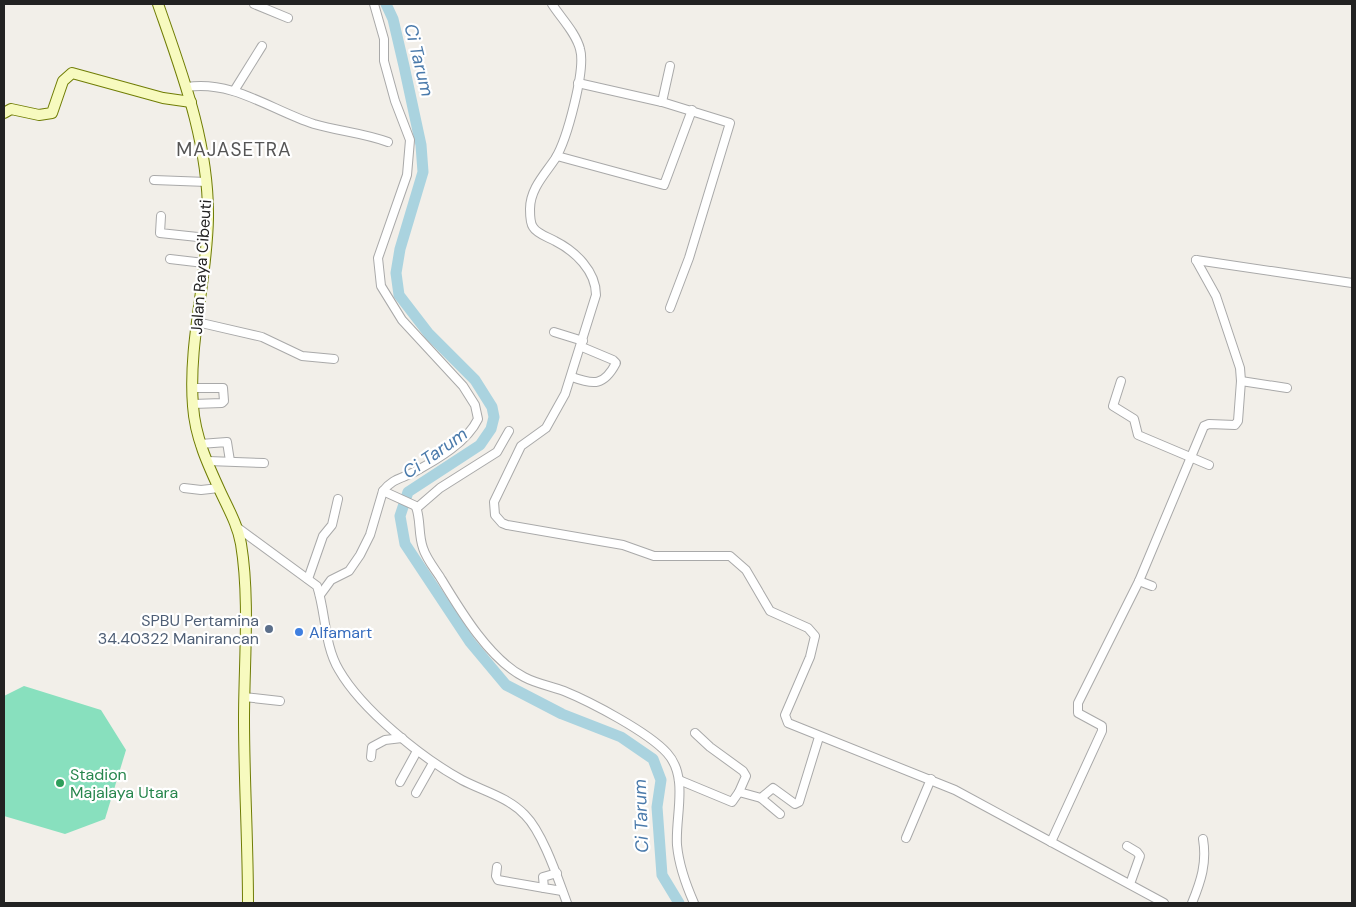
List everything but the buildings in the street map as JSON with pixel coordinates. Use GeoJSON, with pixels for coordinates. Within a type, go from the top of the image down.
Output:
{"type":"FeatureCollection","features":[{"type":"Feature","properties":{"kind":"main road","name":"Jalan Raya Cibeuti"},"geometry":{"type":"LineString","coordinates":[[158,4],[187,87],[201,144],[207,182],[206,238],[192,388],[200,444],[238,528],[243,563],[246,640],[244,697],[248,903]]}},
{"type":"Feature","properties":{"kind":"main road"},"geometry":{"type":"LineString","coordinates":[[4,113],[11,109],[47,116],[52,113],[63,81],[72,73],[163,98],[191,102]]}},
{"type":"Feature","properties":{"kind":"street"},"geometry":{"type":"LineString","coordinates":[[254,4],[288,18]]}},
{"type":"Feature","properties":{"kind":"street"},"geometry":{"type":"LineString","coordinates":[[320,595],[332,580],[349,571],[360,555],[370,536],[384,492],[390,482],[416,471],[464,439],[478,419],[475,405],[463,386],[402,320],[381,286],[378,258],[407,175],[410,140],[395,101],[384,61],[384,39],[374,4]]}},
{"type":"Feature","properties":{"kind":"street"},"geometry":{"type":"LineString","coordinates":[[552,4],[580,46],[582,55],[569,126],[557,156],[533,194],[530,208],[531,224],[537,231],[573,252],[593,279],[596,296],[572,377],[554,417],[546,428],[521,446],[494,502],[495,515],[502,523],[507,525],[624,545],[654,556],[719,555],[734,558],[746,570],[770,611],[808,628],[815,636],[810,657],[785,716],[788,723],[955,790],[1164,903]]}},
{"type":"Feature","properties":{"kind":"street"},"geometry":{"type":"LineString","coordinates":[[234,91],[262,46]]}},
{"type":"Feature","properties":{"kind":"street"},"geometry":{"type":"LineString","coordinates":[[662,102],[670,66]]}},
{"type":"Feature","properties":{"kind":"street"},"geometry":{"type":"LineString","coordinates":[[578,83],[692,110],[730,125],[689,258],[670,308]]}},
{"type":"Feature","properties":{"kind":"street"},"geometry":{"type":"LineString","coordinates":[[187,87],[216,86],[234,91],[312,123],[388,142]]}},
{"type":"Feature","properties":{"kind":"street"},"geometry":{"type":"LineString","coordinates":[[557,156],[664,185],[692,110]]}},
{"type":"Feature","properties":{"kind":"street"},"geometry":{"type":"LineString","coordinates":[[154,180],[207,182]]}},
{"type":"Feature","properties":{"kind":"street"},"geometry":{"type":"LineString","coordinates":[[161,216],[160,233],[206,238]]}},
{"type":"Feature","properties":{"kind":"street"},"geometry":{"type":"LineString","coordinates":[[170,259],[204,263]]}},
{"type":"Feature","properties":{"kind":"street"},"geometry":{"type":"LineString","coordinates":[[1051,842],[1102,731],[1102,726],[1098,722],[1078,713],[1078,703],[1139,581],[1206,424],[1237,424],[1242,381],[1240,368],[1212,286],[1196,260],[1352,284]]}},
{"type":"Feature","properties":{"kind":"street"},"geometry":{"type":"LineString","coordinates":[[197,322],[262,337],[302,356],[334,359]]}},
{"type":"Feature","properties":{"kind":"street"},"geometry":{"type":"LineString","coordinates":[[554,332],[582,344],[616,363],[609,376],[598,382],[589,383],[572,377]]}},
{"type":"Feature","properties":{"kind":"street"},"geometry":{"type":"LineString","coordinates":[[1121,381],[1113,406],[1134,419],[1138,435],[1209,465]]}},
{"type":"Feature","properties":{"kind":"street"},"geometry":{"type":"LineString","coordinates":[[1242,381],[1287,388]]}},
{"type":"Feature","properties":{"kind":"street"},"geometry":{"type":"LineString","coordinates":[[192,388],[223,388],[224,401],[222,403],[193,404]]}},
{"type":"Feature","properties":{"kind":"street"},"geometry":{"type":"LineString","coordinates":[[415,507],[487,456],[497,452],[510,431]]}},
{"type":"Feature","properties":{"kind":"street"},"geometry":{"type":"LineString","coordinates":[[200,444],[227,442],[230,461]]}},
{"type":"Feature","properties":{"kind":"street"},"geometry":{"type":"LineString","coordinates":[[208,461],[264,463]]}},
{"type":"Feature","properties":{"kind":"street"},"geometry":{"type":"LineString","coordinates":[[184,488],[201,490],[219,488]]}},
{"type":"Feature","properties":{"kind":"street"},"geometry":{"type":"LineString","coordinates":[[384,492],[415,507],[419,515],[418,533],[423,550],[467,622],[512,670],[526,678],[592,703],[648,738],[667,753],[675,765],[679,780],[678,845],[682,872],[694,903]]}},
{"type":"Feature","properties":{"kind":"street"},"geometry":{"type":"LineString","coordinates":[[308,578],[322,536],[332,525],[338,499]]}},
{"type":"Feature","properties":{"kind":"street"},"geometry":{"type":"LineString","coordinates":[[238,528],[317,586],[328,638],[338,669],[352,689],[402,738],[433,763],[518,808],[530,822],[557,873],[566,903]]}},
{"type":"Feature","properties":{"kind":"street"},"geometry":{"type":"LineString","coordinates":[[1139,581],[1152,586]]}},
{"type":"Feature","properties":{"kind":"street"},"geometry":{"type":"LineString","coordinates":[[244,697],[280,701]]}},
{"type":"Feature","properties":{"kind":"street"},"geometry":{"type":"LineString","coordinates":[[679,780],[732,802],[746,776],[744,771],[710,747],[695,733]]}},
{"type":"Feature","properties":{"kind":"street"},"geometry":{"type":"LineString","coordinates":[[760,798],[773,788],[794,803],[799,802],[819,737]]}},
{"type":"Feature","properties":{"kind":"street"},"geometry":{"type":"LineString","coordinates":[[371,757],[372,747],[385,740],[402,738]]}},
{"type":"Feature","properties":{"kind":"street"},"geometry":{"type":"LineString","coordinates":[[400,782],[417,751]]}},
{"type":"Feature","properties":{"kind":"street"},"geometry":{"type":"LineString","coordinates":[[416,793],[433,763]]}},
{"type":"Feature","properties":{"kind":"street"},"geometry":{"type":"LineString","coordinates":[[906,838],[931,780]]}},
{"type":"Feature","properties":{"kind":"street"},"geometry":{"type":"LineString","coordinates":[[739,792],[760,798],[780,814]]}},
{"type":"Feature","properties":{"kind":"street"},"geometry":{"type":"LineString","coordinates":[[1192,903],[1204,867],[1206,855],[1203,839]]}},
{"type":"Feature","properties":{"kind":"street"},"geometry":{"type":"LineString","coordinates":[[1127,846],[1138,852],[1140,856],[1130,884]]}},
{"type":"Feature","properties":{"kind":"street"},"geometry":{"type":"LineString","coordinates":[[497,867],[496,876],[498,880],[562,891]]}},
{"type":"Feature","properties":{"kind":"street"},"geometry":{"type":"LineString","coordinates":[[544,888],[543,877],[557,873]]}},
{"type":"Feature","properties":{"kind":"green space","name":"Stadion Majalaya Utara"},"geometry":{"type":"Polygon","coordinates":[[[24,686],[101,710],[126,750],[105,819],[65,834],[4,816],[4,696],[24,686]]]}},
{"type":"Feature","properties":{"kind":"waterway","name":"Ci Tarum"},"geometry":{"type":"LineString","coordinates":[[386,4],[393,19],[404,66],[421,145],[423,172],[400,249],[396,273],[399,295],[429,334],[475,380],[492,407],[494,417],[491,429],[480,445],[408,492],[400,516],[405,544],[470,642],[506,685],[562,714],[621,737],[653,759],[661,780],[657,807],[662,875],[679,903]]}},
{"type":"Feature","properties":{"kind":"place","name":"SPBU Pertamina 34.40322 Manirancan"},"geometry":{"type":"Point","coordinates":[269,629]}},
{"type":"Feature","properties":{"kind":"place","name":"Alfamart"},"geometry":{"type":"Point","coordinates":[299,632]}},
{"type":"Feature","properties":{"kind":"place","name":"Stadion Majalaya Utara"},"geometry":{"type":"Point","coordinates":[60,783]}},
{"type":"Feature","properties":{"kind":"district","name":"MAJASETRA"},"geometry":{"type":"Point","coordinates":[234,149]}}]}
